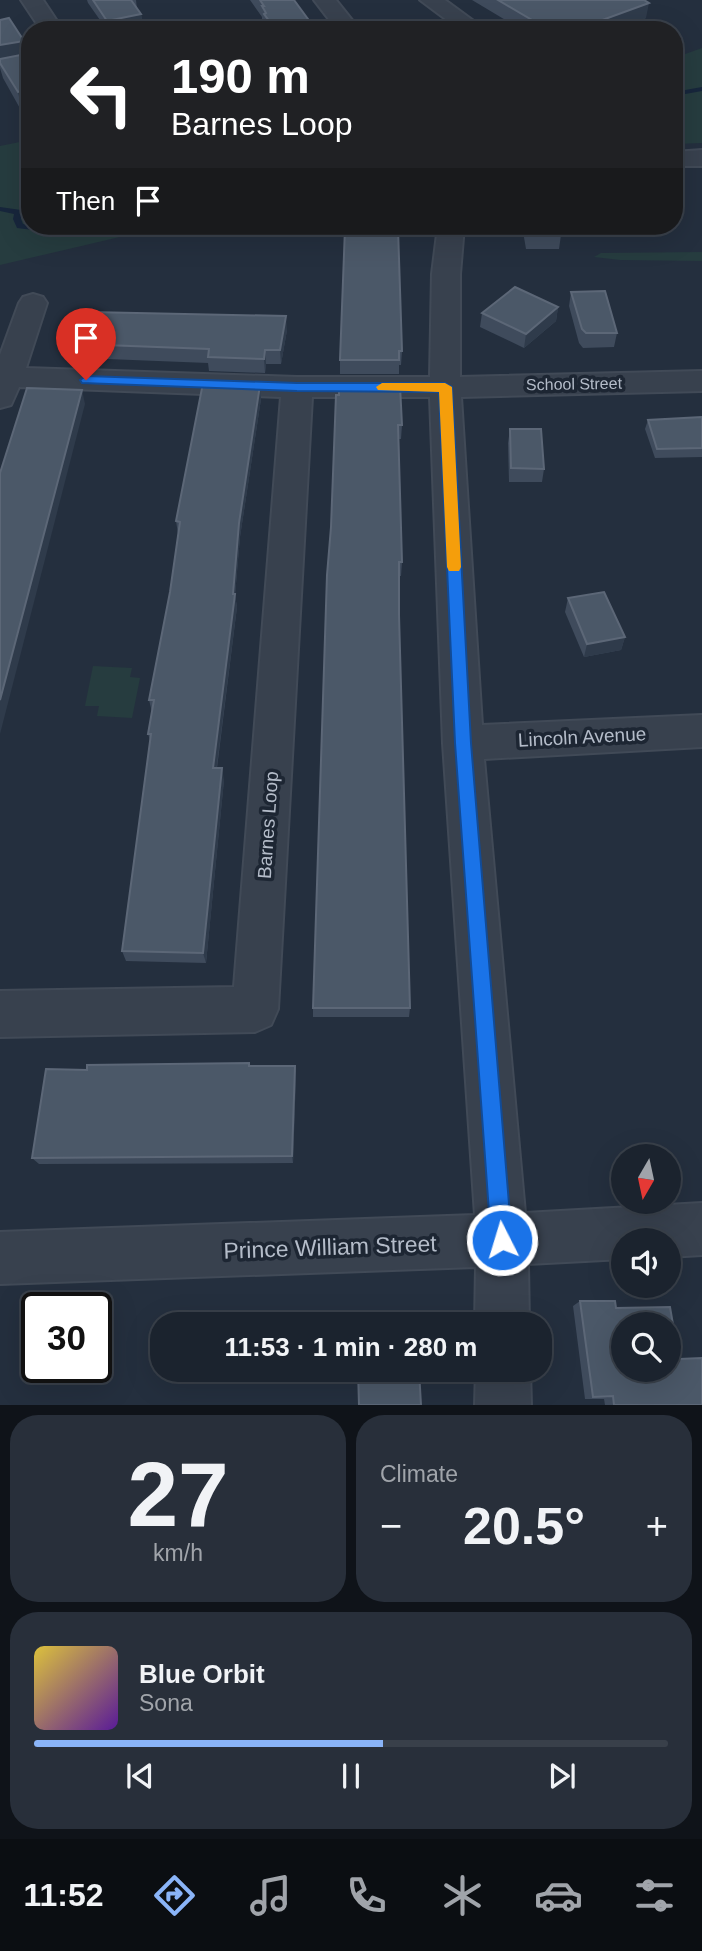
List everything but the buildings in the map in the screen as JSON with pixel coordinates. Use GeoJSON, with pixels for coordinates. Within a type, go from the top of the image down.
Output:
{"type":"FeatureCollection","features":[{"type":"Feature","properties":{"kind":"street"},"geometry":{"type":"LineString","coordinates":[[32,0],[46,21]]}},
{"type":"Feature","properties":{"kind":"street"},"geometry":{"type":"LineString","coordinates":[[325,0],[342,21]]}},
{"type":"Feature","properties":{"kind":"street"},"geometry":{"type":"LineString","coordinates":[[431,0],[462,21]]}},
{"type":"Feature","properties":{"kind":"street"},"geometry":{"type":"LineString","coordinates":[[683,159],[702,158]]}},
{"type":"Feature","properties":{"kind":"street"},"geometry":{"type":"LineString","coordinates":[[450,235],[446,274],[445,387],[463,743],[502,1240],[502,1312]]}},
{"type":"Feature","properties":{"kind":"street"},"geometry":{"type":"LineString","coordinates":[[33,303],[4,388],[445,387]]}},
{"type":"Feature","properties":{"kind":"street","name":"School Street"},"geometry":{"type":"LineString","coordinates":[[445,387],[702,381]]}},
{"type":"Feature","properties":{"kind":"street","name":"Barnes Loop"},"geometry":{"type":"LineString","coordinates":[[0,1014],[255,1009],[297,387]]}},
{"type":"Feature","properties":{"kind":"street","name":"Lincoln Avenue"},"geometry":{"type":"LineString","coordinates":[[463,743],[702,731]]}},
{"type":"Feature","properties":{"kind":"street","name":"Prince William Street"},"geometry":{"type":"LineString","coordinates":[[0,1258],[502,1240],[702,1229]]}},
{"type":"Feature","properties":{"kind":"street"},"geometry":{"type":"LineString","coordinates":[[503,1382],[503,1405]]}},
{"type":"Feature","properties":{"kind":"green space"},"geometry":{"type":"Polygon","coordinates":[[[702,48],[702,143],[683,144],[683,55],[702,48]]]}},
{"type":"Feature","properties":{"kind":"green space"},"geometry":{"type":"Polygon","coordinates":[[[21,142],[21,235],[128,235],[0,265],[0,146],[21,142]]]}},
{"type":"Feature","properties":{"kind":"green space"},"geometry":{"type":"Polygon","coordinates":[[[702,252],[702,261],[594,257],[601,253],[702,252]]]}},
{"type":"Feature","properties":{"kind":"green space"},"geometry":{"type":"Polygon","coordinates":[[[93,666],[132,668],[130,677],[140,678],[132,718],[97,716],[99,706],[85,706],[93,666]]]}},
{"type":"Feature","properties":{"kind":"waterway"},"geometry":{"type":"LineString","coordinates":[[683,92],[702,89]]}},
{"type":"Feature","properties":{"kind":"waterway"},"geometry":{"type":"LineString","coordinates":[[0,209],[18,212],[17,219],[21,226]]}},
{"type":"Feature","properties":{"kind":"slow traffic"},"geometry":{"type":"LineString","coordinates":[[382,387],[445,387],[454,567]]}},
{"type":"Feature","properties":{"kind":"route"},"geometry":{"type":"LineString","coordinates":[[86,380],[297,387],[445,387],[463,743],[502,1240]]}}]}
